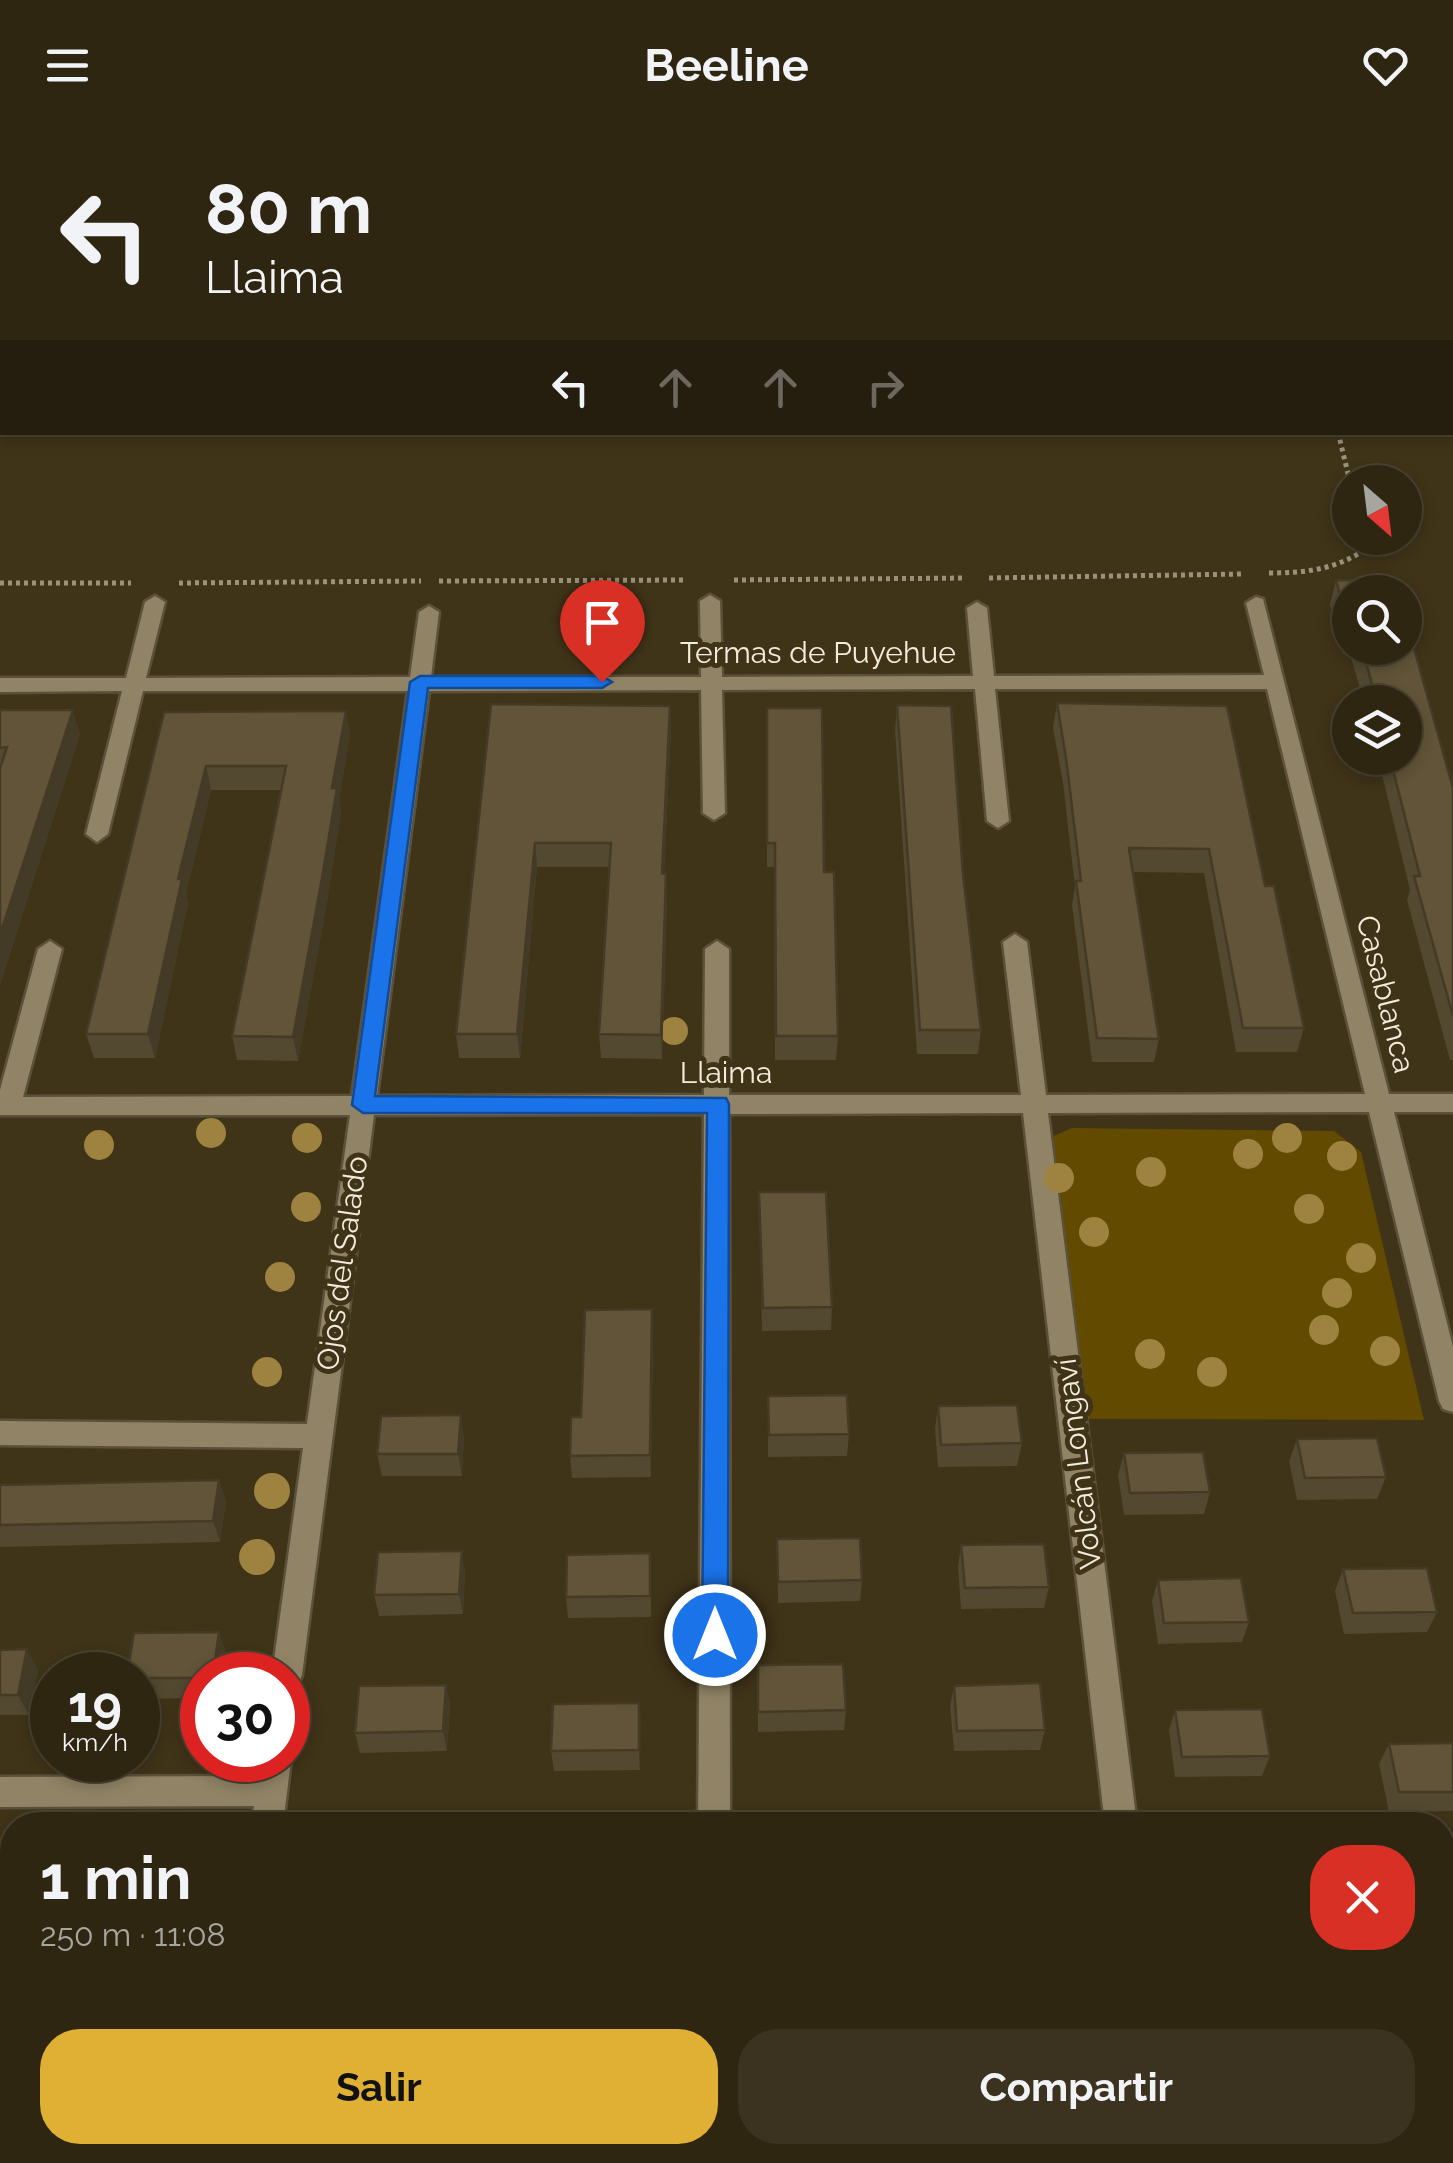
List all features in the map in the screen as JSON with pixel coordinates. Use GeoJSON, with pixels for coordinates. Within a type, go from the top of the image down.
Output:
{"type":"FeatureCollection","features":[{"type":"Feature","properties":{"kind":"street"},"geometry":{"type":"LineString","coordinates":[[710,601],[714,813]]}},
{"type":"Feature","properties":{"kind":"street"},"geometry":{"type":"LineString","coordinates":[[97,834],[155,602]]}},
{"type":"Feature","properties":{"kind":"street","name":"Casablanca"},"geometry":{"type":"LineString","coordinates":[[1256,603],[1453,1401]]}},
{"type":"Feature","properties":{"kind":"street"},"geometry":{"type":"LineString","coordinates":[[977,608],[998,820]]}},
{"type":"Feature","properties":{"kind":"street","name":"Ojos del Salado"},"geometry":{"type":"LineString","coordinates":[[290,1652],[428,612]]}},
{"type":"Feature","properties":{"kind":"street","name":"Termas de Puyehue"},"geometry":{"type":"LineString","coordinates":[[0,685],[1275,682]]}},
{"type":"Feature","properties":{"kind":"street","name":"Volcán Longaví"},"geometry":{"type":"LineString","coordinates":[[1015,942],[1119,1812]]}},
{"type":"Feature","properties":{"kind":"street"},"geometry":{"type":"LineString","coordinates":[[4,1106],[50,949]]}},
{"type":"Feature","properties":{"kind":"street"},"geometry":{"type":"LineString","coordinates":[[714,1812],[717,949]]}},
{"type":"Feature","properties":{"kind":"street","name":"Llaima"},"geometry":{"type":"LineString","coordinates":[[4,1106],[1453,1102]]}},
{"type":"Feature","properties":{"kind":"street"},"geometry":{"type":"LineString","coordinates":[[0,1433],[319,1436]]}},
{"type":"Feature","properties":{"kind":"street"},"geometry":{"type":"LineString","coordinates":[[0,1792],[180,1781]]}},
{"type":"Feature","properties":{"kind":"street"},"geometry":{"type":"LineString","coordinates":[[270,1812],[273,1782]]}},
{"type":"Feature","properties":{"kind":"path"},"geometry":{"type":"LineString","coordinates":[[1339,435],[1346,465]]}},
{"type":"Feature","properties":{"kind":"shaded area"},"geometry":{"type":"Polygon","coordinates":[[[1072,1128],[1334,1131],[1361,1152],[1424,1420],[1088,1419],[1051,1137],[1072,1128]]]}},
{"type":"Feature","properties":{"kind":"building"},"geometry":{"type":"Polygon","coordinates":[[[1367,665],[1419,665],[1453,788],[1453,1016],[1414,876],[1420,876],[1394,775],[1422,775],[1422,685],[1372,685],[1367,665]]]}},
{"type":"Feature","properties":{"kind":"building"},"geometry":{"type":"Polygon","coordinates":[[[1057,703],[1227,706],[1265,886],[1274,886],[1304,1028],[1243,1028],[1209,849],[1129,848],[1159,1039],[1097,1038],[1057,703]]]}},
{"type":"Feature","properties":{"kind":"building"},"geometry":{"type":"Polygon","coordinates":[[[491,704],[670,706],[662,873],[666,874],[661,1035],[599,1034],[611,843],[535,843],[517,1034],[456,1034],[491,704]]]}},
{"type":"Feature","properties":{"kind":"building"},"geometry":{"type":"Polygon","coordinates":[[[897,705],[951,706],[963,874],[981,1030],[920,1030],[897,705]]]}},
{"type":"Feature","properties":{"kind":"building"},"geometry":{"type":"Polygon","coordinates":[[[767,708],[822,708],[824,872],[834,872],[838,1036],[776,1036],[775,843],[767,843],[767,708]]]}},
{"type":"Feature","properties":{"kind":"building"},"geometry":{"type":"Polygon","coordinates":[[[0,710],[73,710],[0,935],[0,768],[7,747],[0,748],[0,710]]]}},
{"type":"Feature","properties":{"kind":"building"},"geometry":{"type":"Polygon","coordinates":[[[346,711],[332,788],[337,788],[293,1037],[232,1036],[286,766],[206,766],[178,879],[182,879],[148,1034],[86,1034],[164,712],[346,711]]]}},
{"type":"Feature","properties":{"kind":"building"},"geometry":{"type":"Polygon","coordinates":[[[759,1192],[826,1192],[832,1307],[763,1308],[759,1192]]]}},
{"type":"Feature","properties":{"kind":"building"},"geometry":{"type":"Polygon","coordinates":[[[652,1309],[650,1455],[570,1456],[571,1417],[581,1417],[585,1310],[652,1309]]]}},
{"type":"Feature","properties":{"kind":"building"},"geometry":{"type":"Polygon","coordinates":[[[847,1395],[849,1434],[769,1435],[768,1396],[847,1395]]]}},
{"type":"Feature","properties":{"kind":"building"},"geometry":{"type":"Polygon","coordinates":[[[1017,1405],[1022,1443],[941,1445],[938,1406],[1017,1405]]]}},
{"type":"Feature","properties":{"kind":"building"},"geometry":{"type":"Polygon","coordinates":[[[461,1415],[458,1454],[377,1454],[381,1416],[461,1415]]]}},
{"type":"Feature","properties":{"kind":"building"},"geometry":{"type":"Polygon","coordinates":[[[1377,1438],[1386,1477],[1305,1478],[1297,1439],[1377,1438]]]}},
{"type":"Feature","properties":{"kind":"building"},"geometry":{"type":"Polygon","coordinates":[[[1203,1452],[1210,1492],[1130,1493],[1124,1453],[1203,1452]]]}},
{"type":"Feature","properties":{"kind":"building"},"geometry":{"type":"Polygon","coordinates":[[[219,1480],[213,1521],[0,1525],[0,1485],[219,1480]]]}},
{"type":"Feature","properties":{"kind":"building"},"geometry":{"type":"Polygon","coordinates":[[[860,1538],[862,1580],[778,1582],[777,1539],[860,1538]]]}},
{"type":"Feature","properties":{"kind":"building"},"geometry":{"type":"Polygon","coordinates":[[[1044,1544],[1049,1587],[965,1588],[961,1545],[1044,1544]]]}},
{"type":"Feature","properties":{"kind":"building"},"geometry":{"type":"Polygon","coordinates":[[[462,1551],[459,1594],[374,1595],[378,1552],[462,1551]]]}},
{"type":"Feature","properties":{"kind":"building"},"geometry":{"type":"Polygon","coordinates":[[[650,1553],[650,1596],[566,1597],[567,1555],[650,1553]]]}},
{"type":"Feature","properties":{"kind":"building"},"geometry":{"type":"Polygon","coordinates":[[[1427,1568],[1437,1612],[1353,1613],[1343,1569],[1427,1568]]]}},
{"type":"Feature","properties":{"kind":"building"},"geometry":{"type":"Polygon","coordinates":[[[1241,1578],[1249,1622],[1164,1623],[1158,1580],[1241,1578]]]}},
{"type":"Feature","properties":{"kind":"building"},"geometry":{"type":"Polygon","coordinates":[[[219,1632],[216,1652],[180,1652],[180,1678],[160,1678],[160,1652],[131,1652],[134,1633],[219,1632]]]}},
{"type":"Feature","properties":{"kind":"building"},"geometry":{"type":"Polygon","coordinates":[[[27,1649],[18,1695],[0,1695],[0,1650],[27,1649]]]}},
{"type":"Feature","properties":{"kind":"building"},"geometry":{"type":"Polygon","coordinates":[[[843,1664],[846,1710],[758,1712],[758,1665],[843,1664]]]}},
{"type":"Feature","properties":{"kind":"building"},"geometry":{"type":"Polygon","coordinates":[[[1040,1683],[1045,1730],[957,1731],[954,1686],[1040,1683]]]}},
{"type":"Feature","properties":{"kind":"building"},"geometry":{"type":"Polygon","coordinates":[[[446,1685],[443,1731],[355,1733],[359,1686],[446,1685]]]}},
{"type":"Feature","properties":{"kind":"building"},"geometry":{"type":"Polygon","coordinates":[[[639,1703],[639,1750],[551,1751],[553,1704],[639,1703]]]}},
{"type":"Feature","properties":{"kind":"building"},"geometry":{"type":"Polygon","coordinates":[[[1262,1709],[1270,1756],[1182,1757],[1175,1710],[1262,1709]]]}},
{"type":"Feature","properties":{"kind":"building"},"geometry":{"type":"Polygon","coordinates":[[[1453,1743],[1453,1792],[1399,1792],[1389,1744],[1453,1743]]]}},
{"type":"Feature","properties":{"kind":"route"},"geometry":{"type":"LineString","coordinates":[[602,682],[420,682],[363,1105],[718,1104],[715,1635]]}}]}
